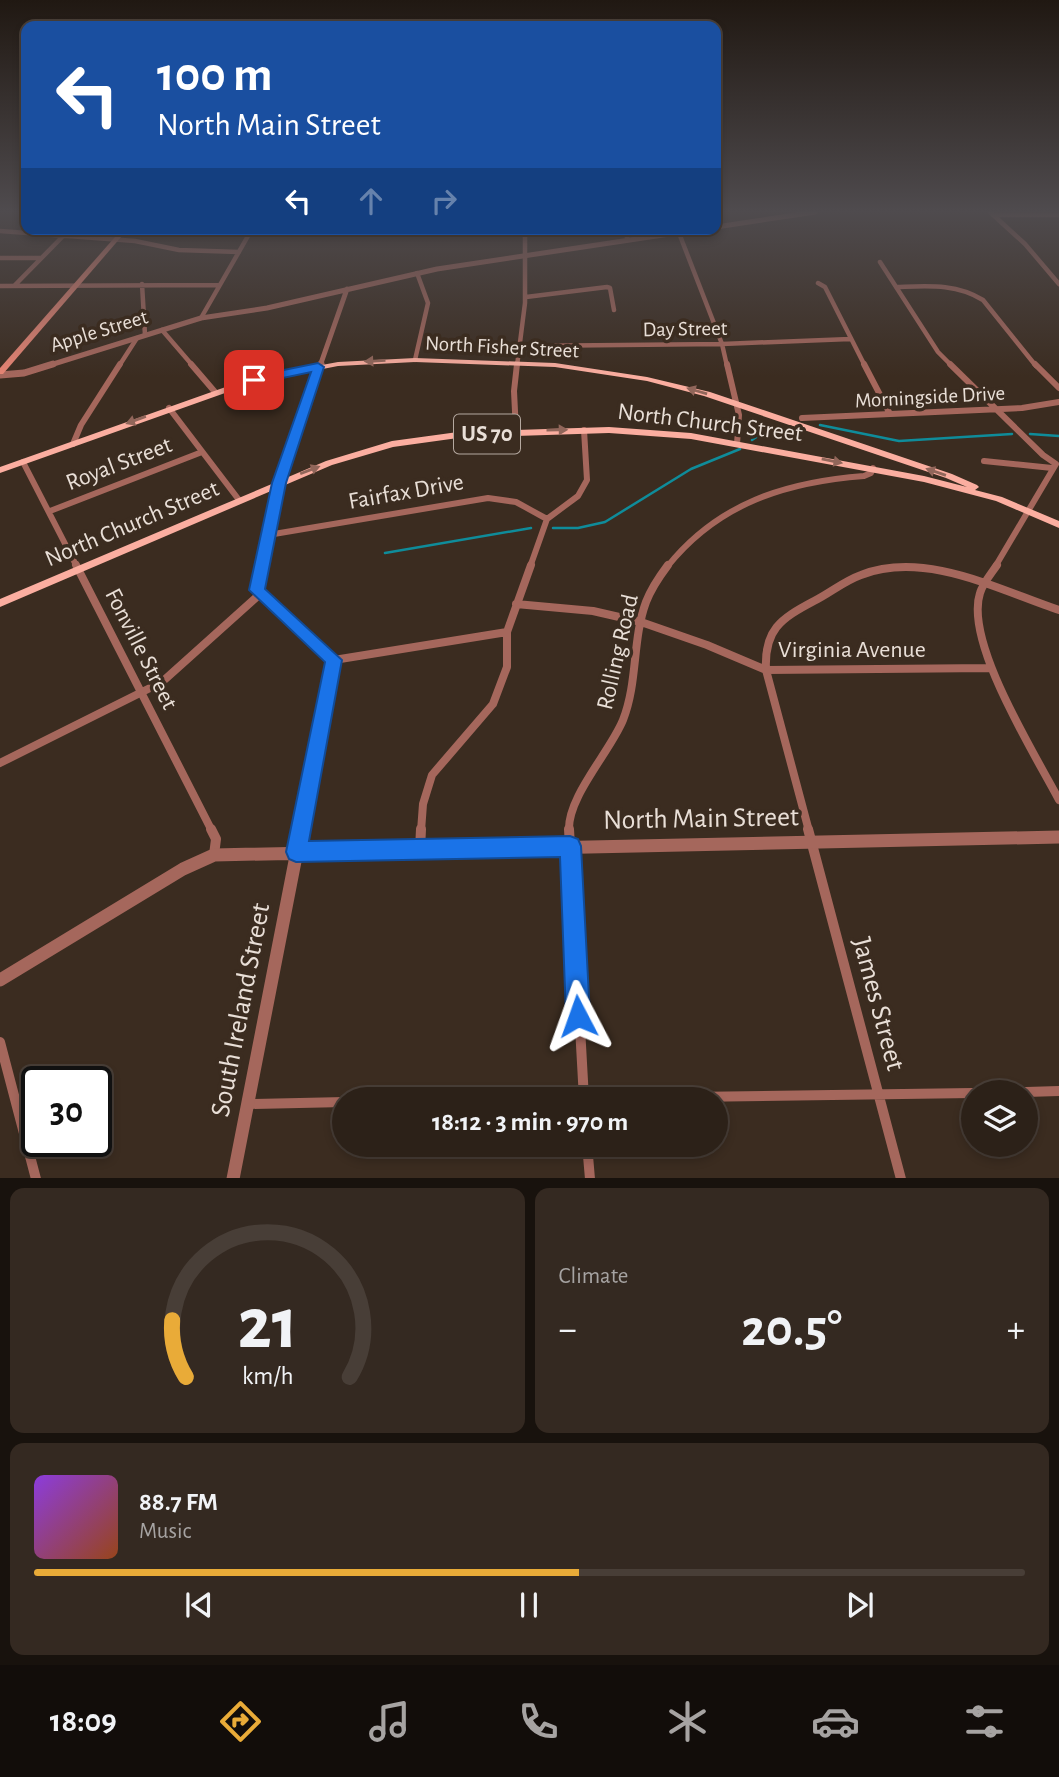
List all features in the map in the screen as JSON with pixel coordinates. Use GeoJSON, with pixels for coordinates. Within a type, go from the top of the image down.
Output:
{"type":"FeatureCollection","features":[{"type":"Feature","properties":{"kind":"main road"},"geometry":{"type":"LineString","coordinates":[[0,373],[91,267]]}},
{"type":"Feature","properties":{"kind":"main road","name":"North Fisher Street"},"geometry":{"type":"LineString","coordinates":[[0,470],[169,408],[263,378],[318,367],[415,360],[573,367],[625,374],[683,387],[949,476],[999,499]]}},
{"type":"Feature","properties":{"kind":"main road","name":"North Church Street"},"geometry":{"type":"LineString","coordinates":[[0,603],[329,463],[392,444],[436,437],[584,430],[650,431],[873,468],[999,499],[1030,510],[1059,525]]}},
{"type":"Feature","properties":{"kind":"street"},"geometry":{"type":"LineString","coordinates":[[15,285],[32,267]]}},
{"type":"Feature","properties":{"kind":"street"},"geometry":{"type":"LineString","coordinates":[[201,318],[230,267]]}},
{"type":"Feature","properties":{"kind":"street","name":"Apple Street"},"geometry":{"type":"LineString","coordinates":[[0,373],[24,373],[201,318],[269,307],[455,267]]}},
{"type":"Feature","properties":{"kind":"street"},"geometry":{"type":"LineString","coordinates":[[516,432],[513,403],[526,297],[525,267]]}},
{"type":"Feature","properties":{"kind":"street"},"geometry":{"type":"LineString","coordinates":[[692,267],[722,344],[740,422],[737,444]]}},
{"type":"Feature","properties":{"kind":"street"},"geometry":{"type":"LineString","coordinates":[[883,267],[938,352],[1056,465]]}},
{"type":"Feature","properties":{"kind":"street"},"geometry":{"type":"LineString","coordinates":[[1044,267],[1059,285]]}},
{"type":"Feature","properties":{"kind":"street"},"geometry":{"type":"LineString","coordinates":[[415,360],[428,303],[417,273]]}},
{"type":"Feature","properties":{"kind":"street"},"geometry":{"type":"LineString","coordinates":[[818,283],[825,287],[890,414]]}},
{"type":"Feature","properties":{"kind":"street"},"geometry":{"type":"LineString","coordinates":[[73,444],[81,425],[141,336],[142,284]]}},
{"type":"Feature","properties":{"kind":"street"},"geometry":{"type":"LineString","coordinates":[[0,286],[219,285]]}},
{"type":"Feature","properties":{"kind":"street"},"geometry":{"type":"LineString","coordinates":[[526,297],[605,287],[610,288],[614,310]]}},
{"type":"Feature","properties":{"kind":"street"},"geometry":{"type":"LineString","coordinates":[[895,287],[951,287],[975,294],[1059,388]]}},
{"type":"Feature","properties":{"kind":"street"},"geometry":{"type":"LineString","coordinates":[[347,289],[279,483],[257,585],[259,595],[334,660],[507,632]]}},
{"type":"Feature","properties":{"kind":"street"},"geometry":{"type":"LineString","coordinates":[[162,330],[215,392]]}},
{"type":"Feature","properties":{"kind":"street","name":"Day Street"},"geometry":{"type":"LineString","coordinates":[[520,346],[722,344],[850,339]]}},
{"type":"Feature","properties":{"kind":"street","name":"Morningside Drive"},"geometry":{"type":"LineString","coordinates":[[802,418],[996,410],[1059,402]]}},
{"type":"Feature","properties":{"kind":"street"},"geometry":{"type":"LineString","coordinates":[[169,408],[239,500]]}},
{"type":"Feature","properties":{"kind":"street"},"geometry":{"type":"LineString","coordinates":[[420,850],[423,804],[428,785],[438,766],[493,704],[500,691],[509,654],[507,632],[547,519],[578,496],[587,480],[584,430]]}},
{"type":"Feature","properties":{"kind":"street","name":"Royal Street"},"geometry":{"type":"LineString","coordinates":[[50,511],[202,452]]}},
{"type":"Feature","properties":{"kind":"street"},"geometry":{"type":"LineString","coordinates":[[984,461],[1056,465]]}},
{"type":"Feature","properties":{"kind":"street","name":"Fonville Street"},"geometry":{"type":"LineString","coordinates":[[23,462],[216,839],[214,855]]}},
{"type":"Feature","properties":{"kind":"street"},"geometry":{"type":"LineString","coordinates":[[1056,465],[984,586],[978,601],[977,624],[990,668],[1059,800]]}},
{"type":"Feature","properties":{"kind":"street","name":"Rolling Road"},"geometry":{"type":"LineString","coordinates":[[583,1087],[568,835],[573,811],[615,740],[629,707],[636,673],[641,622],[652,589],[668,565],[689,543],[755,497],[808,481],[864,476],[871,473],[873,468]]}},
{"type":"Feature","properties":{"kind":"street","name":"Fairfax Drive"},"geometry":{"type":"LineString","coordinates":[[268,535],[495,498],[516,502],[547,519]]}},
{"type":"Feature","properties":{"kind":"street"},"geometry":{"type":"LineString","coordinates":[[766,670],[767,642],[780,621],[862,575],[896,568],[924,569],[1059,610]]}},
{"type":"Feature","properties":{"kind":"street"},"geometry":{"type":"LineString","coordinates":[[0,763],[162,681],[259,595]]}},
{"type":"Feature","properties":{"kind":"street","name":"Virginia Avenue"},"geometry":{"type":"LineString","coordinates":[[516,604],[564,607],[641,622],[766,670],[990,668]]}},
{"type":"Feature","properties":{"kind":"street"},"geometry":{"type":"LineString","coordinates":[[296,852],[334,660]]}},
{"type":"Feature","properties":{"kind":"street","name":"James Street"},"geometry":{"type":"LineString","coordinates":[[766,670],[901,1178]]}},
{"type":"Feature","properties":{"kind":"street","name":"North Main Street"},"geometry":{"type":"LineString","coordinates":[[0,980],[183,869],[214,855],[1059,837]]}},
{"type":"Feature","properties":{"kind":"street","name":"South Ireland Street"},"geometry":{"type":"LineString","coordinates":[[233,1178],[296,852]]}},
{"type":"Feature","properties":{"kind":"street"},"geometry":{"type":"LineString","coordinates":[[0,1042],[36,1178]]}},
{"type":"Feature","properties":{"kind":"street"},"geometry":{"type":"LineString","coordinates":[[1038,1092],[1059,1091]]}},
{"type":"Feature","properties":{"kind":"street"},"geometry":{"type":"LineString","coordinates":[[728,1097],[961,1093]]}},
{"type":"Feature","properties":{"kind":"street"},"geometry":{"type":"LineString","coordinates":[[248,1104],[332,1102]]}},
{"type":"Feature","properties":{"kind":"street"},"geometry":{"type":"LineString","coordinates":[[588,1157],[590,1178]]}},
{"type":"Feature","properties":{"kind":"waterway"},"geometry":{"type":"LineString","coordinates":[[820,425],[899,441],[1012,434]]}},
{"type":"Feature","properties":{"kind":"waterway"},"geometry":{"type":"LineString","coordinates":[[752,440],[764,432],[782,427]]}},
{"type":"Feature","properties":{"kind":"waterway"},"geometry":{"type":"LineString","coordinates":[[1030,434],[1059,436]]}},
{"type":"Feature","properties":{"kind":"waterway"},"geometry":{"type":"LineString","coordinates":[[553,528],[578,528],[605,522],[691,469],[740,449]]}},
{"type":"Feature","properties":{"kind":"waterway"},"geometry":{"type":"LineString","coordinates":[[385,553],[531,528]]}},
{"type":"Feature","properties":{"kind":"route"},"geometry":{"type":"LineString","coordinates":[[254,380],[318,367],[279,483],[257,585],[259,595],[334,660],[296,852],[570,846],[578,1016]]}}]}
